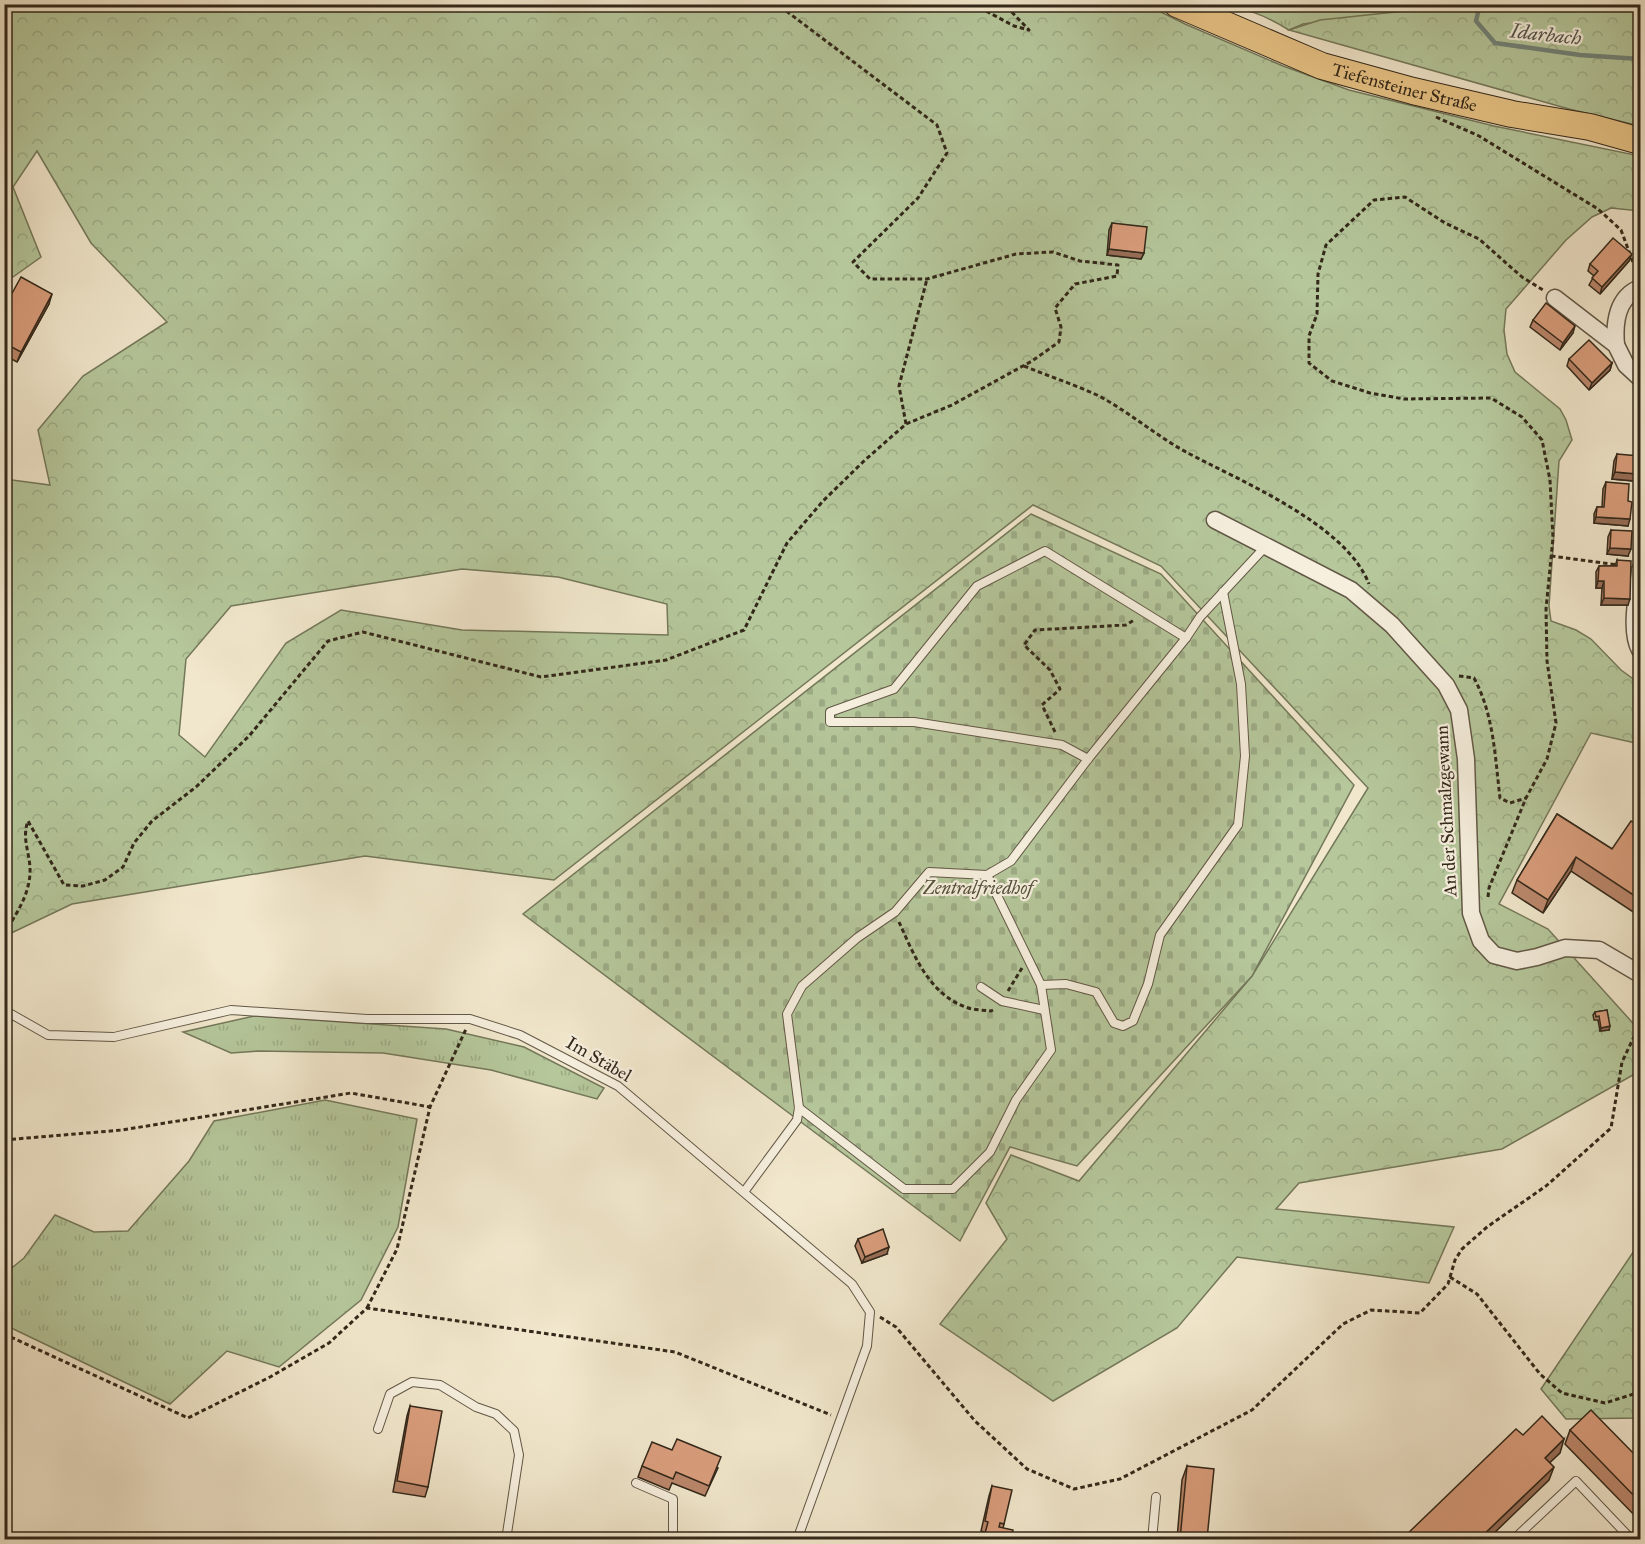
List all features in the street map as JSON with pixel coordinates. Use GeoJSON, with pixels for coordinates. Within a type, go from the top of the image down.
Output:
{"type":"FeatureCollection","features":[{"type":"Feature","properties":{"kind":"main road","name":"Tiefensteiner Straße"},"geometry":{"type":"LineString","coordinates":[[1177,4],[1322,66],[1413,92],[1512,114],[1590,127],[1641,141]]}},
{"type":"Feature","properties":{"kind":"street"},"geometry":{"type":"LineString","coordinates":[[1639,282],[1622,304],[1614,324],[1616,345],[1626,365],[1641,378]]}},
{"type":"Feature","properties":{"kind":"street"},"geometry":{"type":"LineString","coordinates":[[1555,298],[1616,345]]}},
{"type":"Feature","properties":{"kind":"street","name":"An der Schmalzgewann"},"geometry":{"type":"LineString","coordinates":[[1215,519],[1351,590],[1381,616],[1446,686],[1460,710],[1466,759],[1471,913],[1481,941],[1494,955],[1517,961],[1565,948],[1599,950],[1641,974]]}},
{"type":"Feature","properties":{"kind":"street"},"geometry":{"type":"LineString","coordinates":[[1641,570],[1635,616],[1637,644],[1641,650]]}},
{"type":"Feature","properties":{"kind":"lane"},"geometry":{"type":"LineString","coordinates":[[744,1192],[797,1120],[799,1108],[787,1014],[802,986],[857,938],[895,912],[929,872],[987,875],[1011,861],[1200,617],[1266,546]]}},
{"type":"Feature","properties":{"kind":"lane"},"geometry":{"type":"LineString","coordinates":[[1088,759],[1062,745],[914,722],[830,722],[830,712],[894,689],[976,586],[1045,551],[1186,638]]}},
{"type":"Feature","properties":{"kind":"lane"},"geometry":{"type":"LineString","coordinates":[[1041,986],[1066,984],[1096,992],[1114,1023],[1124,1026],[1133,1021],[1148,984],[1160,935],[1238,825],[1245,756],[1241,684],[1223,592]]}},
{"type":"Feature","properties":{"kind":"lane"},"geometry":{"type":"LineString","coordinates":[[799,1108],[904,1189],[953,1190],[990,1152],[1016,1100],[1051,1050],[1041,986],[987,875]]}},
{"type":"Feature","properties":{"kind":"lane"},"geometry":{"type":"LineString","coordinates":[[981,987],[1002,1001],[1044,1010]]}},
{"type":"Feature","properties":{"kind":"lane","name":"Im Stäbel"},"geometry":{"type":"LineString","coordinates":[[5,1010],[48,1035],[114,1037],[231,1010],[367,1019],[470,1019],[520,1035],[618,1086],[852,1284],[870,1312]]}},
{"type":"Feature","properties":{"kind":"lane"},"geometry":{"type":"LineString","coordinates":[[797,1539],[867,1346],[870,1312]]}},
{"type":"Feature","properties":{"kind":"lane"},"geometry":{"type":"LineString","coordinates":[[378,1430],[390,1394],[412,1382],[440,1385],[476,1407],[496,1414],[513,1431],[519,1455],[506,1539]]}},
{"type":"Feature","properties":{"kind":"lane"},"geometry":{"type":"LineString","coordinates":[[1514,1539],[1576,1481],[1632,1539]]}},
{"type":"Feature","properties":{"kind":"lane"},"geometry":{"type":"LineString","coordinates":[[636,1483],[673,1499],[673,1539]]}},
{"type":"Feature","properties":{"kind":"lane"},"geometry":{"type":"LineString","coordinates":[[1152,1539],[1156,1497]]}},
{"type":"Feature","properties":{"kind":"path"},"geometry":{"type":"LineString","coordinates":[[4,934],[27,894],[30,871],[24,832],[28,821],[64,885],[83,886],[105,880],[123,867],[134,843],[152,821],[196,787],[249,736],[328,641],[363,632],[541,677],[666,660],[744,630],[787,543],[823,501],[906,424],[952,405],[1024,366],[1059,342],[1061,327],[1055,308],[1075,284],[1117,276],[1118,265],[1080,261],[1053,252],[1017,254],[927,279],[870,279],[853,261],[918,198],[935,171],[946,153],[937,125],[777,4]]}},
{"type":"Feature","properties":{"kind":"path"},"geometry":{"type":"LineString","coordinates":[[972,4],[1014,26],[1029,30],[1004,4]]}},
{"type":"Feature","properties":{"kind":"path"},"geometry":{"type":"LineString","coordinates":[[1413,92],[1439,120],[1479,136],[1598,209],[1621,230],[1639,282]]}},
{"type":"Feature","properties":{"kind":"path"},"geometry":{"type":"LineString","coordinates":[[1487,899],[1489,888],[1526,798],[1547,759],[1556,723],[1547,651],[1546,609],[1553,538],[1550,480],[1542,440],[1522,417],[1491,398],[1404,399],[1371,393],[1332,381],[1309,363],[1309,336],[1317,314],[1318,274],[1326,245],[1374,200],[1405,197],[1445,223],[1479,239],[1522,277],[1555,298]]}},
{"type":"Feature","properties":{"kind":"path"},"geometry":{"type":"LineString","coordinates":[[906,424],[899,386],[927,279]]}},
{"type":"Feature","properties":{"kind":"path"},"geometry":{"type":"LineString","coordinates":[[1024,366],[1098,396],[1183,451],[1269,494],[1331,534],[1364,573],[1381,616]]}},
{"type":"Feature","properties":{"kind":"path"},"geometry":{"type":"LineString","coordinates":[[1551,556],[1618,565]]}},
{"type":"Feature","properties":{"kind":"path"},"geometry":{"type":"LineString","coordinates":[[1062,745],[1042,705],[1060,688],[1050,670],[1024,645],[1035,630],[1126,625],[1146,613]]}},
{"type":"Feature","properties":{"kind":"path"},"geometry":{"type":"LineString","coordinates":[[1446,686],[1454,675],[1474,678],[1484,697],[1492,727],[1500,798],[1510,803],[1526,798]]}},
{"type":"Feature","properties":{"kind":"path"},"geometry":{"type":"LineString","coordinates":[[895,912],[920,968],[948,999],[964,1007],[991,1011],[999,1006],[1028,957]]}},
{"type":"Feature","properties":{"kind":"path"},"geometry":{"type":"LineString","coordinates":[[4,1334],[188,1418],[270,1377],[329,1343],[367,1308],[397,1250],[430,1107],[470,1019]]}},
{"type":"Feature","properties":{"kind":"path"},"geometry":{"type":"LineString","coordinates":[[870,1312],[896,1327],[975,1420],[1027,1469],[1074,1489],[1120,1479],[1252,1410],[1343,1324],[1371,1310],[1420,1313],[1448,1284],[1455,1260],[1462,1249],[1487,1227],[1546,1186],[1611,1128],[1622,1062],[1641,1024]]}},
{"type":"Feature","properties":{"kind":"path"},"geometry":{"type":"LineString","coordinates":[[4,1140],[122,1130],[351,1093],[430,1107]]}},
{"type":"Feature","properties":{"kind":"path"},"geometry":{"type":"LineString","coordinates":[[1450,1277],[1476,1294],[1540,1374],[1562,1393],[1605,1403],[1641,1392]]}},
{"type":"Feature","properties":{"kind":"path"},"geometry":{"type":"LineString","coordinates":[[367,1308],[675,1352],[840,1418]]}},
{"type":"Feature","properties":{"kind":"green space"},"geometry":{"type":"Polygon","coordinates":[[[5,5],[1147,5],[1283,66],[1349,90],[1494,126],[1640,156],[1640,211],[1611,208],[1592,217],[1566,240],[1506,309],[1504,330],[1507,354],[1515,372],[1560,409],[1572,440],[1559,461],[1549,606],[1551,621],[1576,630],[1591,639],[1621,670],[1640,684],[1640,744],[1591,733],[1499,904],[1548,929],[1640,1031],[1640,1071],[1502,1149],[1299,1183],[1276,1209],[1454,1227],[1429,1283],[1237,1257],[1177,1328],[1053,1401],[940,1324],[1007,1239],[986,1203],[1011,1155],[1079,1181],[1252,976],[1368,788],[1161,566],[1033,505],[554,880],[365,856],[72,904],[5,936],[4,913],[10,907],[4,881],[5,479],[50,485],[38,430],[83,376],[167,322],[91,243],[37,151],[13,187],[41,257],[13,277],[5,273],[5,5]],[[462,569],[231,606],[186,659],[179,735],[205,757],[286,643],[341,610],[462,630],[668,635],[667,604],[558,577],[462,569]]]}},
{"type":"Feature","properties":{"kind":"green space"},"geometry":{"type":"Polygon","coordinates":[[[1216,5],[1439,5],[1433,8],[1303,24],[1289,30],[1254,13],[1216,5]]]}},
{"type":"Feature","properties":{"kind":"green space"},"geometry":{"type":"Polygon","coordinates":[[[1439,5],[1640,5],[1640,126],[1569,109],[1289,30],[1320,20],[1433,8],[1439,5]]]}},
{"type":"Feature","properties":{"kind":"green space","name":"Zentralfriedhof"},"geometry":{"type":"Polygon","coordinates":[[[1031,514],[1161,574],[1354,785],[1252,976],[1077,1166],[1010,1147],[960,1241],[523,914],[1031,514]]]}},
{"type":"Feature","properties":{"kind":"green space"},"geometry":{"type":"Polygon","coordinates":[[[254,1016],[446,1029],[524,1047],[604,1088],[597,1099],[491,1070],[383,1053],[258,1051],[231,1053],[183,1032],[254,1016]]]}},
{"type":"Feature","properties":{"kind":"green space"},"geometry":{"type":"Polygon","coordinates":[[[325,1100],[417,1119],[398,1227],[361,1300],[279,1367],[227,1351],[170,1404],[5,1325],[5,1270],[8,1271],[24,1258],[55,1215],[94,1232],[128,1231],[189,1161],[214,1121],[325,1100]]]}},
{"type":"Feature","properties":{"kind":"green space"},"geometry":{"type":"Polygon","coordinates":[[[1640,1242],[1640,1418],[1566,1419],[1541,1389],[1640,1242]]]}},
{"type":"Feature","properties":{"kind":"building"},"geometry":{"type":"Polygon","coordinates":[[[1112,223],[1147,227],[1144,253],[1109,249],[1112,223]]]}},
{"type":"Feature","properties":{"kind":"building"},"geometry":{"type":"Polygon","coordinates":[[[1613,238],[1632,254],[1602,287],[1592,278],[1598,271],[1590,264],[1613,238]]]}},
{"type":"Feature","properties":{"kind":"building"},"geometry":{"type":"Polygon","coordinates":[[[21,277],[52,294],[21,352],[4,343],[4,308],[21,277]]]}},
{"type":"Feature","properties":{"kind":"building"},"geometry":{"type":"Polygon","coordinates":[[[1546,303],[1575,326],[1563,343],[1533,320],[1546,303]]]}},
{"type":"Feature","properties":{"kind":"building"},"geometry":{"type":"Polygon","coordinates":[[[1641,306],[1641,316],[1636,314],[1641,306]]]}},
{"type":"Feature","properties":{"kind":"building"},"geometry":{"type":"Polygon","coordinates":[[[1589,340],[1612,363],[1592,383],[1569,359],[1589,340]]]}},
{"type":"Feature","properties":{"kind":"building"},"geometry":{"type":"Polygon","coordinates":[[[1617,454],[1639,456],[1637,474],[1615,472],[1617,454]]]}},
{"type":"Feature","properties":{"kind":"building"},"geometry":{"type":"Polygon","coordinates":[[[1606,482],[1629,484],[1628,501],[1632,502],[1630,519],[1596,517],[1597,507],[1604,507],[1606,482]]]}},
{"type":"Feature","properties":{"kind":"building"},"geometry":{"type":"Polygon","coordinates":[[[1611,530],[1632,531],[1631,549],[1610,548],[1611,530]]]}},
{"type":"Feature","properties":{"kind":"building"},"geometry":{"type":"Polygon","coordinates":[[[1617,560],[1631,561],[1630,599],[1604,598],[1604,581],[1598,581],[1599,566],[1617,566],[1617,560]]]}},
{"type":"Feature","properties":{"kind":"building"},"geometry":{"type":"Polygon","coordinates":[[[1557,814],[1612,849],[1631,821],[1641,827],[1641,900],[1576,857],[1548,900],[1517,880],[1557,814]]]}},
{"type":"Feature","properties":{"kind":"building"},"geometry":{"type":"Polygon","coordinates":[[[1607,1010],[1610,1026],[1601,1028],[1599,1016],[1596,1017],[1595,1012],[1607,1010]]]}},
{"type":"Feature","properties":{"kind":"building"},"geometry":{"type":"Polygon","coordinates":[[[883,1229],[889,1247],[865,1257],[858,1239],[883,1229]]]}},
{"type":"Feature","properties":{"kind":"building"},"geometry":{"type":"Polygon","coordinates":[[[410,1406],[442,1411],[428,1487],[397,1481],[410,1406]]]}},
{"type":"Feature","properties":{"kind":"building"},"geometry":{"type":"Polygon","coordinates":[[[1591,1410],[1641,1461],[1641,1503],[1570,1430],[1591,1410]]]}},
{"type":"Feature","properties":{"kind":"building"},"geometry":{"type":"Polygon","coordinates":[[[1542,1416],[1564,1439],[1545,1458],[1554,1467],[1479,1539],[1402,1539],[1516,1429],[1523,1435],[1542,1416]]]}},
{"type":"Feature","properties":{"kind":"building"},"geometry":{"type":"Polygon","coordinates":[[[677,1439],[721,1457],[709,1486],[676,1472],[673,1479],[642,1466],[652,1442],[672,1450],[677,1439]]]}},
{"type":"Feature","properties":{"kind":"building"},"geometry":{"type":"Polygon","coordinates":[[[1187,1466],[1214,1469],[1207,1539],[1180,1539],[1187,1466]]]}},
{"type":"Feature","properties":{"kind":"building"},"geometry":{"type":"Polygon","coordinates":[[[992,1486],[1012,1490],[1004,1524],[1000,1523],[999,1527],[1013,1530],[1011,1539],[984,1537],[992,1486]]]}},
{"type":"Feature","properties":{"kind":"building"},"geometry":{"type":"Polygon","coordinates":[[[1102,1536],[1127,1539],[1101,1539],[1102,1536]]]}},
{"type":"Feature","properties":{"kind":"waterway","name":"Idarbach"},"geometry":{"type":"LineString","coordinates":[[1480,4],[1476,21],[1495,43],[1580,55],[1640,59]]}}]}
